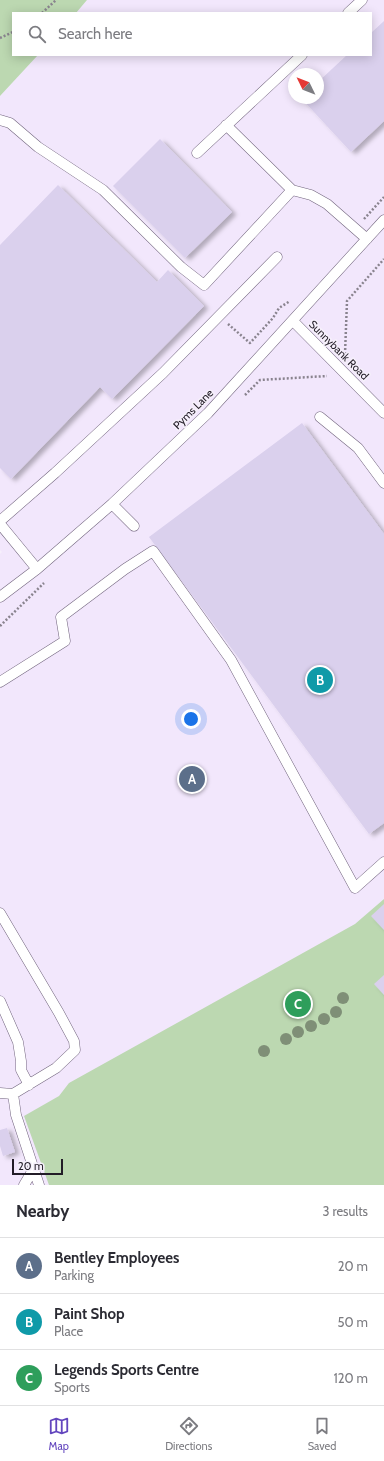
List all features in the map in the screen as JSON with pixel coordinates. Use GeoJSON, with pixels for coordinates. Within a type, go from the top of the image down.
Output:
{"type":"FeatureCollection","features":[{"type":"Feature","properties":{"kind":"lane"},"geometry":{"type":"LineString","coordinates":[[349,12],[362,0]]}},
{"type":"Feature","properties":{"kind":"lane"},"geometry":{"type":"LineString","coordinates":[[197,153],[301,56]]}},
{"type":"Feature","properties":{"kind":"lane"},"geometry":{"type":"LineString","coordinates":[[0,120],[10,123],[38,147],[103,190],[181,267],[204,285],[292,190]]}},
{"type":"Feature","properties":{"kind":"lane"},"geometry":{"type":"LineString","coordinates":[[226,125],[292,190],[311,195],[327,204],[367,239]]}},
{"type":"Feature","properties":{"kind":"lane","name":"Pyms Lane"},"geometry":{"type":"LineString","coordinates":[[0,597],[37,569],[112,504],[208,413],[384,220]]}},
{"type":"Feature","properties":{"kind":"lane"},"geometry":{"type":"LineString","coordinates":[[0,521],[163,374],[277,257]]}},
{"type":"Feature","properties":{"kind":"lane","name":"Sunnybank Road"},"geometry":{"type":"LineString","coordinates":[[293,321],[384,412]]}},
{"type":"Feature","properties":{"kind":"lane"},"geometry":{"type":"LineString","coordinates":[[320,417],[358,448],[384,483]]}},
{"type":"Feature","properties":{"kind":"lane"},"geometry":{"type":"LineString","coordinates":[[112,504],[134,526]]}},
{"type":"Feature","properties":{"kind":"lane"},"geometry":{"type":"LineString","coordinates":[[0,524],[37,569]]}},
{"type":"Feature","properties":{"kind":"lane"},"geometry":{"type":"LineString","coordinates":[[0,682],[65,641],[61,617],[125,569],[153,551],[231,660],[355,888],[384,862]]}},
{"type":"Feature","properties":{"kind":"lane"},"geometry":{"type":"LineString","coordinates":[[0,913],[74,1041],[74,1050],[68,1059],[56,1068],[13,1094],[0,1093]]}},
{"type":"Feature","properties":{"kind":"lane"},"geometry":{"type":"LineString","coordinates":[[0,1001],[18,1042],[22,1061],[21,1070],[29,1085]]}},
{"type":"Feature","properties":{"kind":"lane"},"geometry":{"type":"LineString","coordinates":[[13,1094],[16,1115],[39,1185]]}},
{"type":"Feature","properties":{"kind":"lane"},"geometry":{"type":"LineString","coordinates":[[24,1185],[33,1170]]}},
{"type":"Feature","properties":{"kind":"path"},"geometry":{"type":"LineString","coordinates":[[43,12],[56,0]]}},
{"type":"Feature","properties":{"kind":"path"},"geometry":{"type":"LineString","coordinates":[[0,38],[12,32]]}},
{"type":"Feature","properties":{"kind":"path"},"geometry":{"type":"LineString","coordinates":[[356,229],[384,197]]}},
{"type":"Feature","properties":{"kind":"path"},"geometry":{"type":"LineString","coordinates":[[244,396],[260,380],[328,376],[345,359],[347,301],[384,259]]}},
{"type":"Feature","properties":{"kind":"path"},"geometry":{"type":"LineString","coordinates":[[218,317],[250,343],[273,318],[279,308],[291,301]]}},
{"type":"Feature","properties":{"kind":"path"},"geometry":{"type":"LineString","coordinates":[[0,626],[45,581]]}},
{"type":"Feature","properties":{"kind":"shaded area"},"geometry":{"type":"Polygon","coordinates":[[[87,0],[384,0],[384,1185],[0,1185],[0,554],[2,552],[0,550],[0,96],[37,56],[372,56],[372,12],[77,12],[87,0]]]}},
{"type":"Feature","properties":{"kind":"green space"},"geometry":{"type":"Polygon","coordinates":[[[0,0],[87,0],[77,12],[12,12],[12,56],[37,56],[0,96],[0,0]]]}},
{"type":"Feature","properties":{"kind":"green space"},"geometry":{"type":"Polygon","coordinates":[[[384,899],[384,1185],[49,1185],[24,1116],[59,1096],[69,1083],[355,924],[384,899]]]}},
{"type":"Feature","properties":{"kind":"building"},"geometry":{"type":"Polygon","coordinates":[[[384,21],[384,121],[351,152],[307,104],[324,104],[324,76],[346,56],[372,56],[372,32],[384,21]]]}},
{"type":"Feature","properties":{"kind":"building"},"geometry":{"type":"Polygon","coordinates":[[[160,139],[232,212],[185,258],[113,186],[160,139]]]}},
{"type":"Feature","properties":{"kind":"building"},"geometry":{"type":"Polygon","coordinates":[[[58,185],[157,282],[168,270],[204,306],[112,399],[100,387],[11,479],[0,468],[0,245],[58,185]]]}},
{"type":"Feature","properties":{"kind":"building"},"geometry":{"type":"Polygon","coordinates":[[[302,423],[384,534],[384,823],[369,834],[149,537],[302,423]]]}},
{"type":"Feature","properties":{"kind":"building"},"geometry":{"type":"Polygon","coordinates":[[[384,904],[384,930],[371,916],[384,904]]]}},
{"type":"Feature","properties":{"kind":"building"},"geometry":{"type":"Polygon","coordinates":[[[384,975],[384,995],[374,984],[384,975]]]}},
{"type":"Feature","properties":{"kind":"building"},"geometry":{"type":"Polygon","coordinates":[[[7,1128],[15,1152],[3,1156],[0,1146],[0,1130],[7,1128]]]}},
{"type":"Feature","properties":{"kind":"place","name":"Paint Shop"},"geometry":{"type":"Point","coordinates":[320,680]}},
{"type":"Feature","properties":{"kind":"place","name":"Bentley Employees"},"geometry":{"type":"Point","coordinates":[192,779]}},
{"type":"Feature","properties":{"kind":"place","name":"Legends Sports Centre"},"geometry":{"type":"Point","coordinates":[298,1004]}}]}
